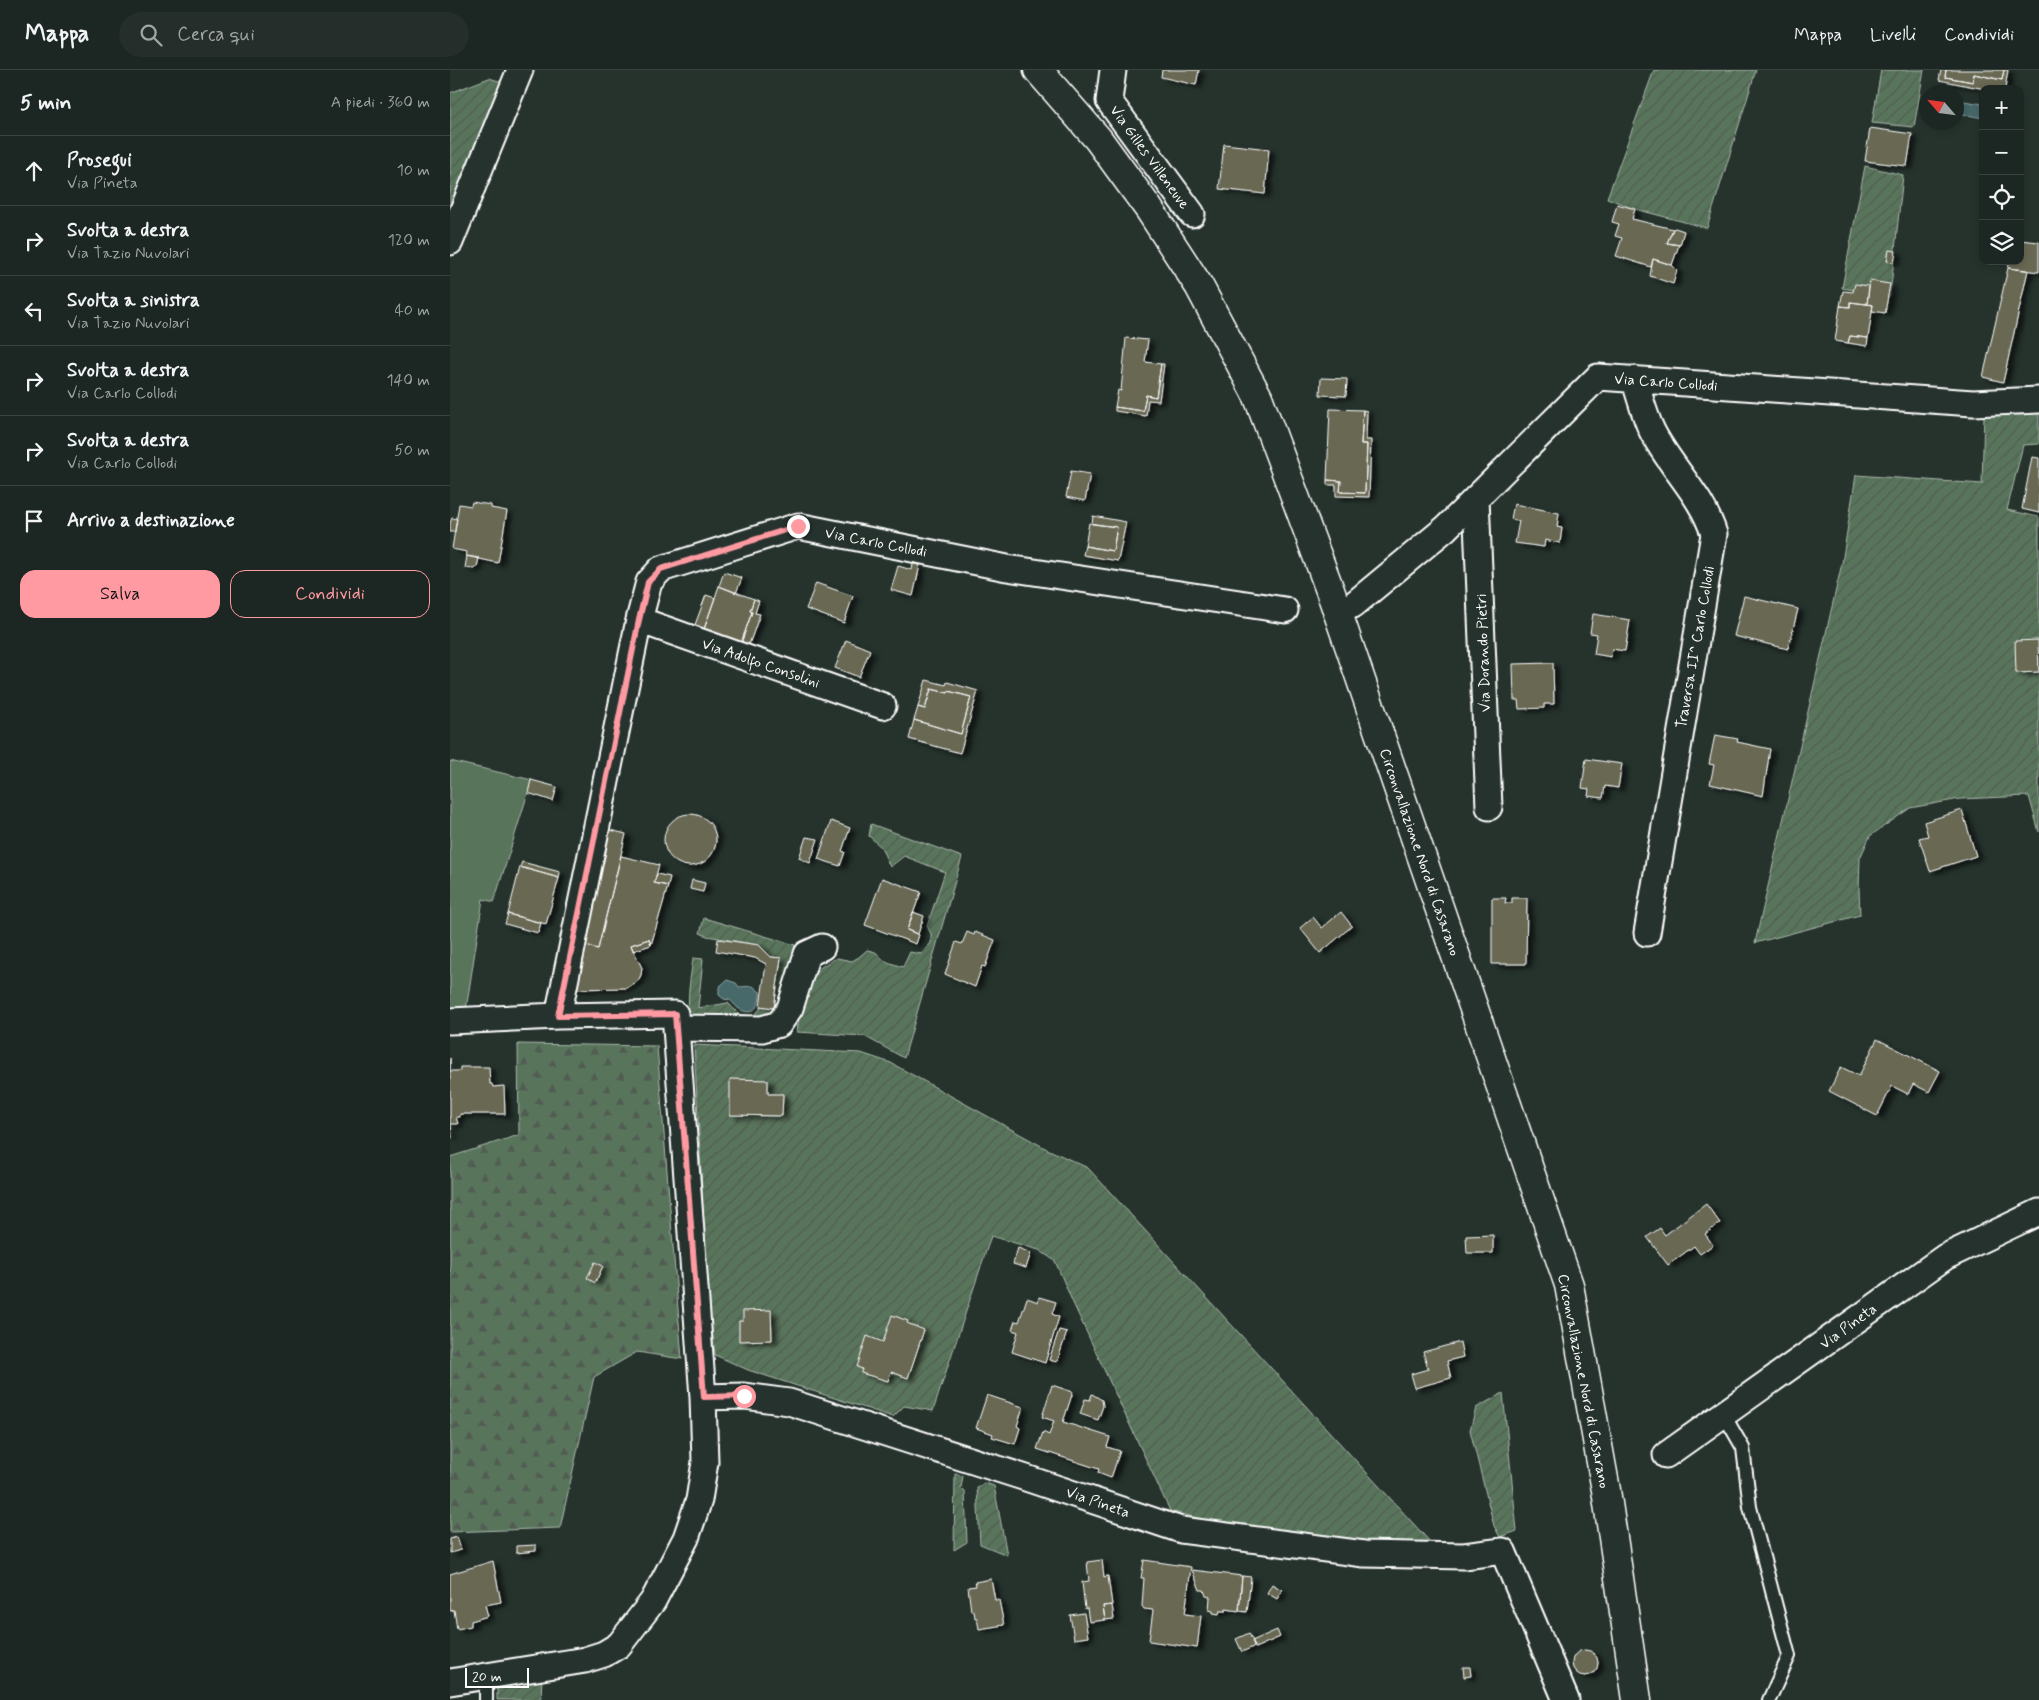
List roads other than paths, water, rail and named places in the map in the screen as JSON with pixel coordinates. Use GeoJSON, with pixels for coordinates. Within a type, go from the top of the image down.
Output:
{"type":"FeatureCollection","features":[{"type":"Feature","properties":{"kind":"main road","name":"Circonvallazione Nord di Casarano"},"geometry":{"type":"LineString","coordinates":[[1038,70],[1098,139],[1149,209],[1199,286],[1258,398],[1328,584],[1569,1285],[1606,1490],[1637,1700]]}},
{"type":"Feature","properties":{"kind":"street"},"geometry":{"type":"LineString","coordinates":[[450,242],[520,70]]}},
{"type":"Feature","properties":{"kind":"street","name":"Via Gilles Villeneuve"},"geometry":{"type":"LineString","coordinates":[[1113,70],[1109,101],[1192,214]]}},
{"type":"Feature","properties":{"kind":"street","name":"Via Carlo Collodi"},"geometry":{"type":"LineString","coordinates":[[1352,605],[1446,528],[1598,377],[1973,403],[2039,400]]}},
{"type":"Feature","properties":{"kind":"street","name":"Traversa II^ Carlo Collodi"},"geometry":{"type":"LineString","coordinates":[[1634,379],[1651,430],[1705,511],[1714,534],[1647,933]]}},
{"type":"Feature","properties":{"kind":"street","name":"Via Dorando Pietri"},"geometry":{"type":"LineString","coordinates":[[1476,498],[1489,807]]}},
{"type":"Feature","properties":{"kind":"street","name":"Via Carlo Collodi"},"geometry":{"type":"LineString","coordinates":[[558,1016],[639,620],[648,582],[661,569],[798,526],[1007,568],[1285,610]]}},
{"type":"Feature","properties":{"kind":"street","name":"Via Adolfo Consolini"},"geometry":{"type":"LineString","coordinates":[[639,620],[883,706]]}},
{"type":"Feature","properties":{"kind":"street"},"geometry":{"type":"LineString","coordinates":[[676,1028],[762,1029],[779,1024],[790,1008],[807,954],[822,947]]}},
{"type":"Feature","properties":{"kind":"street"},"geometry":{"type":"LineString","coordinates":[[450,1021],[558,1016],[675,1014],[704,1397],[705,1462],[699,1500],[686,1538],[653,1601],[619,1645],[604,1654],[585,1660],[450,1682]]}},
{"type":"Feature","properties":{"kind":"street","name":"Via Pineta"},"geometry":{"type":"LineString","coordinates":[[1666,1455],[1945,1257],[2039,1212]]}},
{"type":"Feature","properties":{"kind":"street","name":"Via Pineta"},"geometry":{"type":"LineString","coordinates":[[704,1397],[744,1396],[789,1402],[1182,1530],[1364,1554],[1464,1556],[1502,1551],[1566,1700]]}},
{"type":"Feature","properties":{"kind":"lane"},"geometry":{"type":"LineString","coordinates":[[1724,1415],[1743,1448],[1750,1507],[1790,1656],[1770,1700]]}},
{"type":"Feature","properties":{"kind":"lane"},"geometry":{"type":"LineString","coordinates":[[486,1676],[486,1700]]}},
{"type":"Feature","properties":{"kind":"water"},"geometry":{"type":"Polygon","coordinates":[[[1964,101],[1979,103],[1979,117],[1964,114],[1964,101]]]}},
{"type":"Feature","properties":{"kind":"water"},"geometry":{"type":"Polygon","coordinates":[[[727,980],[736,983],[739,987],[753,986],[760,992],[759,1001],[755,1009],[748,1012],[743,1011],[730,1000],[724,999],[719,995],[719,987],[727,980]]]}}]}
